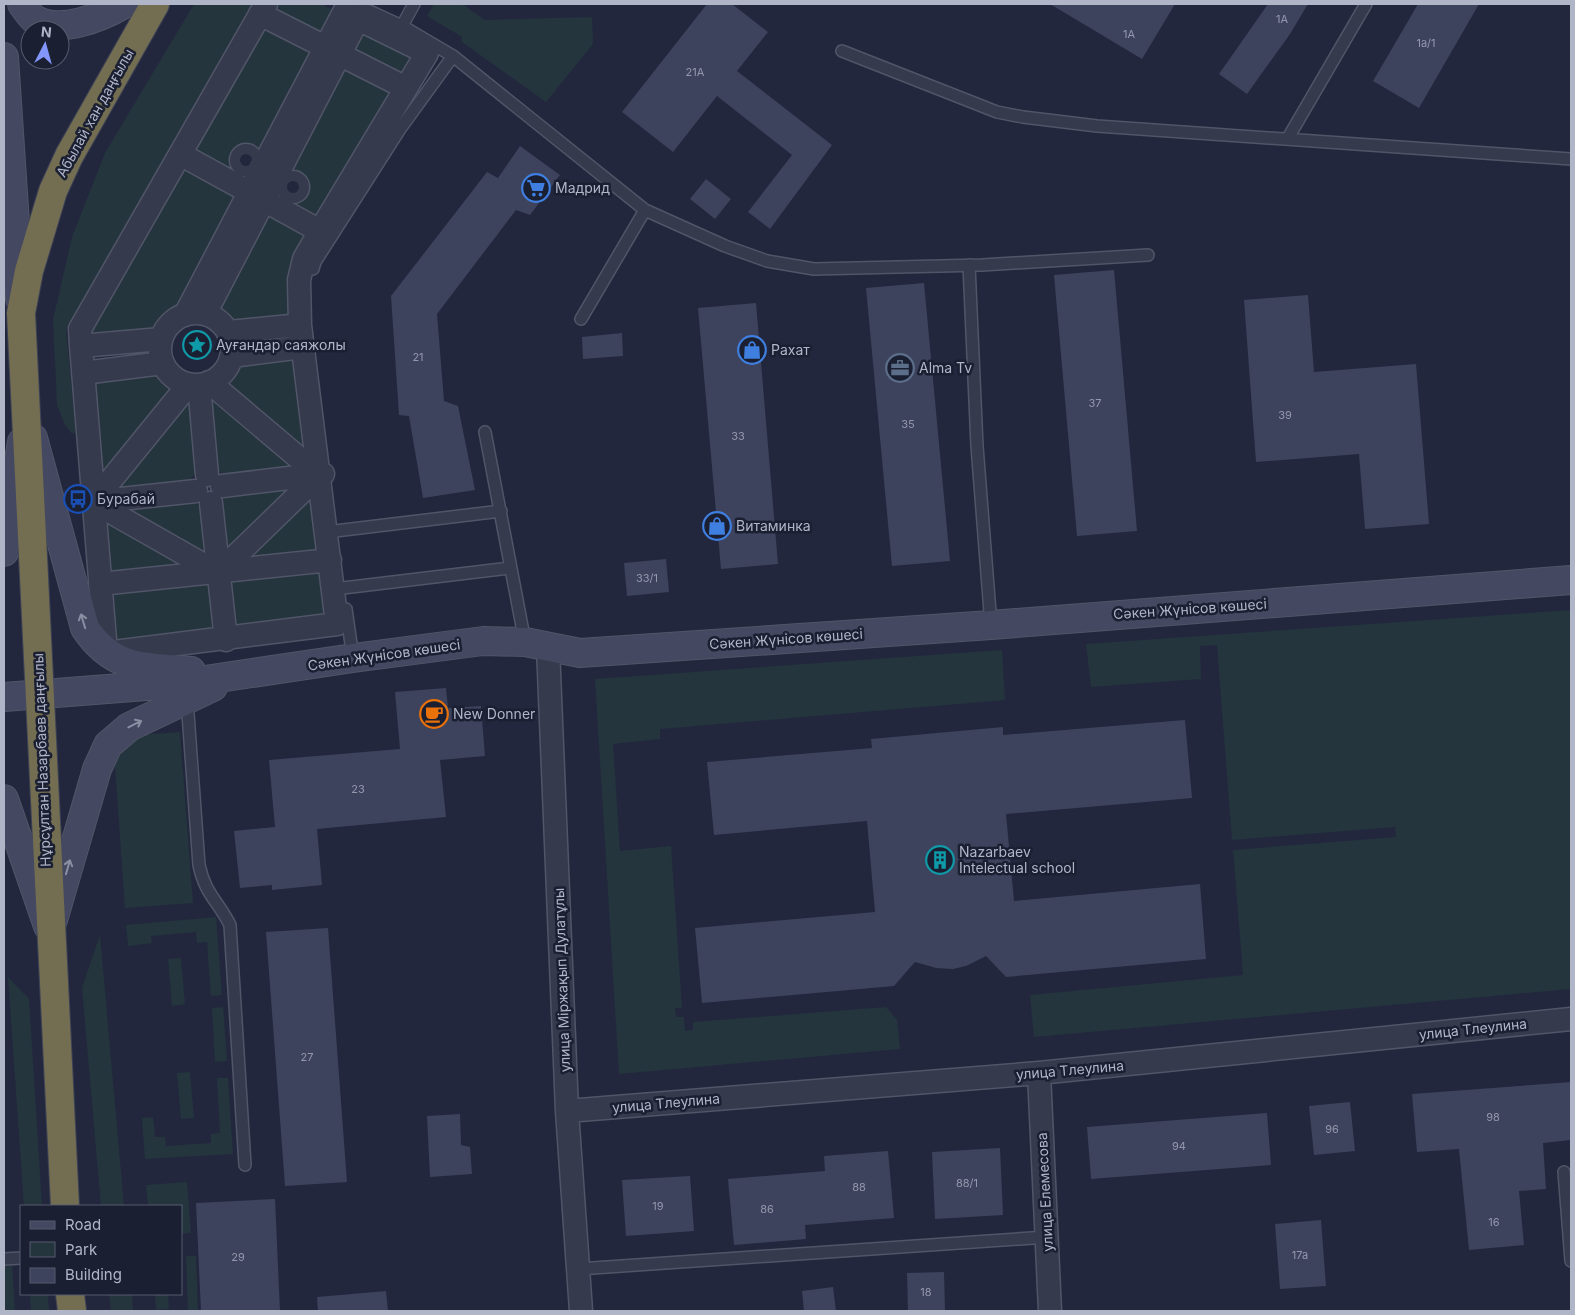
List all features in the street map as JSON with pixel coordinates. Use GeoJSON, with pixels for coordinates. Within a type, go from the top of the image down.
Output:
{"type":"FeatureCollection","features":[{"type":"Feature","properties":{"kind":"highway","name":"Абылай хан даңғылы"},"geometry":{"type":"LineString","coordinates":[[21,313],[29,271],[53,191],[69,156],[155,4]]}},
{"type":"Feature","properties":{"kind":"highway","name":"Нұрсұлтан Назарбаев даңғылы"},"geometry":{"type":"LineString","coordinates":[[21,313],[65,1205]]}},
{"type":"Feature","properties":{"kind":"highway"},"geometry":{"type":"LineString","coordinates":[[70,1295],[72,1311]]}},
{"type":"Feature","properties":{"kind":"street"},"geometry":{"type":"LineString","coordinates":[[22,4],[34,19],[52,24],[67,25],[86,21],[124,4]]}},
{"type":"Feature","properties":{"kind":"street"},"geometry":{"type":"LineString","coordinates":[[106,647],[80,329],[263,9],[332,51],[406,88]]}},
{"type":"Feature","properties":{"kind":"street"},"geometry":{"type":"LineString","coordinates":[[106,647],[226,640],[337,624],[323,474],[302,348],[299,280],[304,259],[427,53],[346,9],[332,51],[201,302],[173,321],[161,339],[160,351],[163,362],[169,372],[199,384],[323,474]]}},
{"type":"Feature","properties":{"kind":"street"},"geometry":{"type":"LineString","coordinates":[[4,57],[6,112],[21,313]]}},
{"type":"Feature","properties":{"kind":"street"},"geometry":{"type":"LineString","coordinates":[[180,154],[263,183],[320,231]]}},
{"type":"Feature","properties":{"kind":"street"},"geometry":{"type":"LineString","coordinates":[[93,502],[199,384],[224,372],[232,356],[229,332],[201,302]]}},
{"type":"Feature","properties":{"kind":"street"},"geometry":{"type":"LineString","coordinates":[[229,332],[300,324]]}},
{"type":"Feature","properties":{"kind":"street"},"geometry":{"type":"LineString","coordinates":[[262,329],[265,352]]}},
{"type":"Feature","properties":{"kind":"street"},"geometry":{"type":"LineString","coordinates":[[81,346],[161,339]]}},
{"type":"Feature","properties":{"kind":"street"},"geometry":{"type":"LineString","coordinates":[[117,343],[120,368]]}},
{"type":"Feature","properties":{"kind":"street"},"geometry":{"type":"LineString","coordinates":[[232,356],[302,348]]}},
{"type":"Feature","properties":{"kind":"street"},"geometry":{"type":"LineString","coordinates":[[83,372],[163,362]]}},
{"type":"Feature","properties":{"kind":"street"},"geometry":{"type":"LineString","coordinates":[[199,384],[226,640]]}},
{"type":"Feature","properties":{"kind":"street"},"geometry":{"type":"LineString","coordinates":[[4,552],[26,413]]}},
{"type":"Feature","properties":{"kind":"street"},"geometry":{"type":"LineString","coordinates":[[26,413],[85,628],[106,647],[133,664],[234,676]]}},
{"type":"Feature","properties":{"kind":"street"},"geometry":{"type":"LineString","coordinates":[[93,502],[323,474]]}},
{"type":"Feature","properties":{"kind":"street"},"geometry":{"type":"LineString","coordinates":[[218,572],[323,474]]}},
{"type":"Feature","properties":{"kind":"street"},"geometry":{"type":"LineString","coordinates":[[93,502],[218,572]]}},
{"type":"Feature","properties":{"kind":"street"},"geometry":{"type":"LineString","coordinates":[[100,584],[330,560]]}},
{"type":"Feature","properties":{"kind":"street","name":"Сәкен Жүнісов көшесі"},"geometry":{"type":"LineString","coordinates":[[234,676],[483,641],[537,645],[580,653],[990,625],[1571,580]]}},
{"type":"Feature","properties":{"kind":"street","name":"улица Міржақып Дулатұлы"},"geometry":{"type":"LineString","coordinates":[[537,645],[581,1311]]}},
{"type":"Feature","properties":{"kind":"street"},"geometry":{"type":"LineString","coordinates":[[50,930],[97,769],[108,746],[129,727],[186,691],[234,676]]}},
{"type":"Feature","properties":{"kind":"street"},"geometry":{"type":"LineString","coordinates":[[4,697],[186,691]]}},
{"type":"Feature","properties":{"kind":"street"},"geometry":{"type":"LineString","coordinates":[[4,800],[50,930]]}},
{"type":"Feature","properties":{"kind":"street","name":"улица Тлеулина"},"geometry":{"type":"LineString","coordinates":[[567,1111],[1039,1073],[1571,1019]]}},
{"type":"Feature","properties":{"kind":"street","name":"улица Елемесова"},"geometry":{"type":"LineString","coordinates":[[1039,1073],[1050,1311]]}},
{"type":"Feature","properties":{"kind":"lane"},"geometry":{"type":"LineString","coordinates":[[402,26],[414,4]]}},
{"type":"Feature","properties":{"kind":"lane"},"geometry":{"type":"LineString","coordinates":[[1288,138],[1366,4]]}},
{"type":"Feature","properties":{"kind":"lane"},"geometry":{"type":"LineString","coordinates":[[346,9],[402,26],[453,56],[645,210],[725,246],[767,261],[814,269],[969,265],[1148,255]]}},
{"type":"Feature","properties":{"kind":"lane"},"geometry":{"type":"LineString","coordinates":[[842,50],[974,104],[1022,117],[1097,126],[1571,159]]}},
{"type":"Feature","properties":{"kind":"lane"},"geometry":{"type":"LineString","coordinates":[[353,658],[335,531],[323,474],[307,323],[308,285],[315,262],[400,129],[453,56]]}},
{"type":"Feature","properties":{"kind":"lane"},"geometry":{"type":"LineString","coordinates":[[581,318],[645,210]]}},
{"type":"Feature","properties":{"kind":"lane"},"geometry":{"type":"LineString","coordinates":[[969,265],[977,446],[990,625]]}},
{"type":"Feature","properties":{"kind":"lane"},"geometry":{"type":"LineString","coordinates":[[484,432],[501,510],[510,568],[537,645]]}},
{"type":"Feature","properties":{"kind":"lane"},"geometry":{"type":"LineString","coordinates":[[335,531],[501,510]]}},
{"type":"Feature","properties":{"kind":"lane"},"geometry":{"type":"LineString","coordinates":[[343,588],[510,568]]}},
{"type":"Feature","properties":{"kind":"lane"},"geometry":{"type":"LineString","coordinates":[[186,691],[199,866],[207,892],[223,912],[231,933],[245,1165]]}},
{"type":"Feature","properties":{"kind":"lane"},"geometry":{"type":"LineString","coordinates":[[1564,1172],[1571,1261]]}},
{"type":"Feature","properties":{"kind":"lane"},"geometry":{"type":"LineString","coordinates":[[578,1268],[1047,1237]]}},
{"type":"Feature","properties":{"kind":"lane"},"geometry":{"type":"LineString","coordinates":[[4,1259],[20,1258]]}},
{"type":"Feature","properties":{"kind":"green space"},"geometry":{"type":"Polygon","coordinates":[[[194,4],[254,4],[66,331],[76,432],[72,434],[65,425],[57,405],[53,320],[72,237],[105,153],[194,4]]]}},
{"type":"Feature","properties":{"kind":"green space"},"geometry":{"type":"Polygon","coordinates":[[[277,4],[321,4],[338,12],[325,38],[281,15],[277,4]]]}},
{"type":"Feature","properties":{"kind":"green space"},"geometry":{"type":"Polygon","coordinates":[[[434,4],[462,4],[485,20],[592,17],[593,44],[546,102],[462,42],[462,37],[427,16],[434,4]]]}},
{"type":"Feature","properties":{"kind":"green space"},"geometry":{"type":"Polygon","coordinates":[[[359,23],[421,54],[406,80],[346,49],[359,23]]]}},
{"type":"Feature","properties":{"kind":"green space"},"geometry":{"type":"Polygon","coordinates":[[[271,29],[317,53],[253,162],[252,155],[241,155],[235,174],[191,150],[256,34],[271,29]]]}},
{"type":"Feature","properties":{"kind":"green space"},"geometry":{"type":"Polygon","coordinates":[[[338,63],[397,93],[320,220],[288,203],[292,196],[299,193],[301,184],[297,180],[287,181],[279,177],[338,63]]]}},
{"type":"Feature","properties":{"kind":"green space"},"geometry":{"type":"Polygon","coordinates":[[[182,165],[241,197],[175,310],[167,315],[156,329],[84,339],[182,165]]]}},
{"type":"Feature","properties":{"kind":"green space"},"geometry":{"type":"Polygon","coordinates":[[[262,208],[312,236],[296,319],[236,324],[219,310],[262,208]]]}},
{"type":"Feature","properties":{"kind":"green space"},"geometry":{"type":"Polygon","coordinates":[[[298,353],[311,460],[226,388],[235,378],[243,361],[298,353]]]}},
{"type":"Feature","properties":{"kind":"green space"},"geometry":{"type":"Polygon","coordinates":[[[155,370],[163,383],[175,392],[96,491],[87,378],[155,370]]]}},
{"type":"Feature","properties":{"kind":"green space"},"geometry":{"type":"Polygon","coordinates":[[[209,396],[303,471],[224,475],[216,469],[209,396]]]}},
{"type":"Feature","properties":{"kind":"green space"},"geometry":{"type":"Polygon","coordinates":[[[189,397],[197,471],[189,482],[113,495],[189,397]]]}},
{"type":"Feature","properties":{"kind":"green space"},"geometry":{"type":"Polygon","coordinates":[[[304,482],[226,560],[219,505],[228,492],[304,482]]]}},
{"type":"Feature","properties":{"kind":"green space"},"geometry":{"type":"Polygon","coordinates":[[[313,486],[319,552],[237,563],[313,486]]]}},
{"type":"Feature","properties":{"kind":"green space"},"geometry":{"type":"Polygon","coordinates":[[[192,501],[201,507],[208,561],[114,506],[192,501]]]}},
{"type":"Feature","properties":{"kind":"green space"},"geometry":{"type":"Polygon","coordinates":[[[98,510],[198,569],[103,576],[98,510]]]}},
{"type":"Feature","properties":{"kind":"green space"},"geometry":{"type":"Polygon","coordinates":[[[322,565],[329,620],[236,632],[228,577],[322,565]]]}},
{"type":"Feature","properties":{"kind":"green space"},"geometry":{"type":"Polygon","coordinates":[[[211,578],[216,636],[118,646],[114,612],[106,612],[104,589],[211,578]]]}},
{"type":"Feature","properties":{"kind":"green space"},"geometry":{"type":"Polygon","coordinates":[[[1571,610],[1571,989],[1034,1037],[1030,995],[1243,975],[1233,850],[1396,837],[1395,827],[1232,840],[1217,645],[1200,646],[1201,679],[1091,687],[1086,644],[1571,610]]]}},
{"type":"Feature","properties":{"kind":"green space"},"geometry":{"type":"Polygon","coordinates":[[[1002,650],[1005,700],[660,729],[660,739],[613,744],[620,851],[671,846],[682,1008],[675,1008],[676,1017],[684,1017],[685,1031],[693,1030],[693,1022],[886,1007],[897,1020],[900,1049],[619,1074],[595,679],[1002,650]]]}},
{"type":"Feature","properties":{"kind":"green space"},"geometry":{"type":"Polygon","coordinates":[[[180,732],[193,903],[125,908],[113,737],[180,732]]]}},
{"type":"Feature","properties":{"kind":"green space"},"geometry":{"type":"Polygon","coordinates":[[[216,917],[222,995],[211,996],[207,942],[197,943],[196,932],[151,936],[152,943],[128,946],[126,925],[216,917]]]}},
{"type":"Feature","properties":{"kind":"green space"},"geometry":{"type":"Polygon","coordinates":[[[100,935],[124,1205],[101,1205],[82,988],[100,935]]]}},
{"type":"Feature","properties":{"kind":"green space"},"geometry":{"type":"Polygon","coordinates":[[[181,958],[185,1004],[172,1006],[168,959],[181,958]]]}},
{"type":"Feature","properties":{"kind":"green space"},"geometry":{"type":"Polygon","coordinates":[[[8,977],[29,999],[42,1205],[24,1205],[8,977]]]}},
{"type":"Feature","properties":{"kind":"green space"},"geometry":{"type":"Polygon","coordinates":[[[223,1007],[227,1061],[215,1062],[212,1008],[223,1007]]]}},
{"type":"Feature","properties":{"kind":"green space"},"geometry":{"type":"Polygon","coordinates":[[[190,1072],[194,1118],[181,1119],[177,1073],[190,1072]]]}},
{"type":"Feature","properties":{"kind":"green space"},"geometry":{"type":"Polygon","coordinates":[[[217,1078],[228,1078],[233,1154],[145,1159],[142,1118],[153,1117],[155,1137],[165,1137],[166,1146],[211,1143],[211,1134],[220,1133],[217,1078]]]}},
{"type":"Feature","properties":{"kind":"green space"},"geometry":{"type":"Polygon","coordinates":[[[187,1182],[191,1233],[182,1234],[182,1205],[148,1205],[146,1185],[187,1182]]]}},
{"type":"Feature","properties":{"kind":"green space"},"geometry":{"type":"Polygon","coordinates":[[[186,1256],[196,1256],[198,1311],[188,1311],[186,1256]]]}},
{"type":"Feature","properties":{"kind":"green space"},"geometry":{"type":"Polygon","coordinates":[[[12,1265],[15,1311],[4,1311],[4,1266],[12,1265]]]}},
{"type":"Feature","properties":{"kind":"green space"},"geometry":{"type":"Polygon","coordinates":[[[30,1295],[48,1295],[49,1311],[31,1311],[30,1295]]]}},
{"type":"Feature","properties":{"kind":"green space"},"geometry":{"type":"Polygon","coordinates":[[[109,1295],[132,1295],[133,1311],[111,1311],[109,1295]]]}},
{"type":"Feature","properties":{"kind":"green space"},"geometry":{"type":"Polygon","coordinates":[[[155,1295],[168,1295],[169,1309],[156,1310],[155,1295]]]}},
{"type":"Feature","properties":{"kind":"building"},"geometry":{"type":"Polygon","coordinates":[[[707,4],[732,4],[768,32],[737,71],[832,145],[770,229],[748,212],[792,155],[717,96],[673,152],[622,112],[707,4]]]}},
{"type":"Feature","properties":{"kind":"building"},"geometry":{"type":"Polygon","coordinates":[[[1050,4],[1175,4],[1142,59],[1050,4]]]}},
{"type":"Feature","properties":{"kind":"building"},"geometry":{"type":"Polygon","coordinates":[[[1268,4],[1308,4],[1290,34],[1247,94],[1219,74],[1268,4]]]}},
{"type":"Feature","properties":{"kind":"building"},"geometry":{"type":"Polygon","coordinates":[[[1418,4],[1479,4],[1419,108],[1373,81],[1418,4]]]}},
{"type":"Feature","properties":{"kind":"building"},"geometry":{"type":"Polygon","coordinates":[[[520,146],[560,175],[530,215],[516,210],[437,314],[444,401],[458,406],[475,490],[423,498],[409,416],[399,415],[391,296],[487,172],[498,178],[520,146]]]}},
{"type":"Feature","properties":{"kind":"building"},"geometry":{"type":"Polygon","coordinates":[[[706,179],[731,199],[715,219],[690,199],[706,179]]]}},
{"type":"Feature","properties":{"kind":"building"},"geometry":{"type":"Polygon","coordinates":[[[1114,270],[1137,531],[1077,536],[1054,275],[1114,270]]]}},
{"type":"Feature","properties":{"kind":"building"},"geometry":{"type":"Polygon","coordinates":[[[924,283],[950,561],[892,566],[866,288],[924,283]]]}},
{"type":"Feature","properties":{"kind":"building"},"geometry":{"type":"Polygon","coordinates":[[[1308,295],[1314,372],[1416,364],[1429,524],[1365,529],[1359,454],[1256,462],[1244,300],[1308,295]]]}},
{"type":"Feature","properties":{"kind":"building"},"geometry":{"type":"Polygon","coordinates":[[[756,303],[778,564],[721,569],[698,308],[756,303]]]}},
{"type":"Feature","properties":{"kind":"building"},"geometry":{"type":"Polygon","coordinates":[[[622,333],[623,356],[583,359],[582,337],[622,333]]]}},
{"type":"Feature","properties":{"kind":"building"},"geometry":{"type":"Polygon","coordinates":[[[666,559],[669,592],[627,596],[624,563],[666,559]]]}},
{"type":"Feature","properties":{"kind":"building"},"geometry":{"type":"Polygon","coordinates":[[[446,688],[448,708],[481,706],[485,756],[440,760],[446,817],[317,829],[322,885],[272,890],[272,885],[240,888],[234,831],[275,827],[269,760],[400,749],[395,692],[446,688]]]}},
{"type":"Feature","properties":{"kind":"building","name":"Nazarbaev Intelectual school"},"geometry":{"type":"Polygon","coordinates":[[[1185,720],[1192,798],[1006,814],[1014,901],[1200,884],[1206,959],[1006,977],[986,956],[966,966],[953,969],[936,968],[915,962],[894,986],[702,1003],[695,928],[875,912],[867,821],[714,835],[707,762],[872,748],[871,739],[1003,727],[1003,735],[1185,720]]]}},
{"type":"Feature","properties":{"kind":"building"},"geometry":{"type":"Polygon","coordinates":[[[328,928],[347,1182],[285,1186],[266,932],[328,928]]]}},
{"type":"Feature","properties":{"kind":"building"},"geometry":{"type":"Polygon","coordinates":[[[1571,1082],[1571,1140],[1543,1143],[1546,1189],[1519,1191],[1524,1245],[1469,1250],[1459,1149],[1417,1152],[1412,1094],[1571,1082]]]}},
{"type":"Feature","properties":{"kind":"building"},"geometry":{"type":"Polygon","coordinates":[[[1350,1102],[1355,1151],[1314,1155],[1309,1106],[1350,1102]]]}},
{"type":"Feature","properties":{"kind":"building"},"geometry":{"type":"Polygon","coordinates":[[[1267,1113],[1271,1165],[1091,1179],[1087,1127],[1267,1113]]]}},
{"type":"Feature","properties":{"kind":"building"},"geometry":{"type":"Polygon","coordinates":[[[460,1114],[461,1145],[470,1147],[472,1174],[430,1177],[427,1116],[460,1114]]]}},
{"type":"Feature","properties":{"kind":"building"},"geometry":{"type":"Polygon","coordinates":[[[1000,1148],[1003,1215],[935,1219],[932,1152],[1000,1148]]]}},
{"type":"Feature","properties":{"kind":"building"},"geometry":{"type":"Polygon","coordinates":[[[888,1151],[894,1218],[805,1225],[806,1239],[734,1245],[728,1179],[825,1171],[824,1156],[888,1151]]]}},
{"type":"Feature","properties":{"kind":"building"},"geometry":{"type":"Polygon","coordinates":[[[690,1176],[694,1231],[626,1236],[622,1180],[690,1176]]]}},
{"type":"Feature","properties":{"kind":"building"},"geometry":{"type":"Polygon","coordinates":[[[275,1199],[280,1311],[201,1311],[196,1203],[275,1199]]]}},
{"type":"Feature","properties":{"kind":"building"},"geometry":{"type":"Polygon","coordinates":[[[1321,1220],[1326,1286],[1280,1289],[1275,1224],[1321,1220]]]}},
{"type":"Feature","properties":{"kind":"building"},"geometry":{"type":"Polygon","coordinates":[[[944,1272],[945,1311],[908,1311],[907,1273],[944,1272]]]}},
{"type":"Feature","properties":{"kind":"building"},"geometry":{"type":"Polygon","coordinates":[[[833,1287],[836,1311],[804,1311],[802,1291],[833,1287]]]}},
{"type":"Feature","properties":{"kind":"building"},"geometry":{"type":"Polygon","coordinates":[[[386,1291],[388,1311],[318,1311],[317,1297],[386,1291]]]}},
{"type":"Feature","properties":{"kind":"place","name":"Мадрид"},"geometry":{"type":"Point","coordinates":[536,188]}},
{"type":"Feature","properties":{"kind":"place","name":"Ауғандар саяжолы"},"geometry":{"type":"Point","coordinates":[197,345]}},
{"type":"Feature","properties":{"kind":"place","name":"Рахат"},"geometry":{"type":"Point","coordinates":[752,350]}},
{"type":"Feature","properties":{"kind":"place","name":"Alma Tv"},"geometry":{"type":"Point","coordinates":[900,368]}},
{"type":"Feature","properties":{"kind":"place","name":"Бурабай"},"geometry":{"type":"Point","coordinates":[78,499]}},
{"type":"Feature","properties":{"kind":"place","name":"Витаминка"},"geometry":{"type":"Point","coordinates":[717,526]}},
{"type":"Feature","properties":{"kind":"place","name":"New Donner"},"geometry":{"type":"Point","coordinates":[434,714]}},
{"type":"Feature","properties":{"kind":"place","name":"Nazarbaev Intelectual school"},"geometry":{"type":"Point","coordinates":[940,860]}}]}
